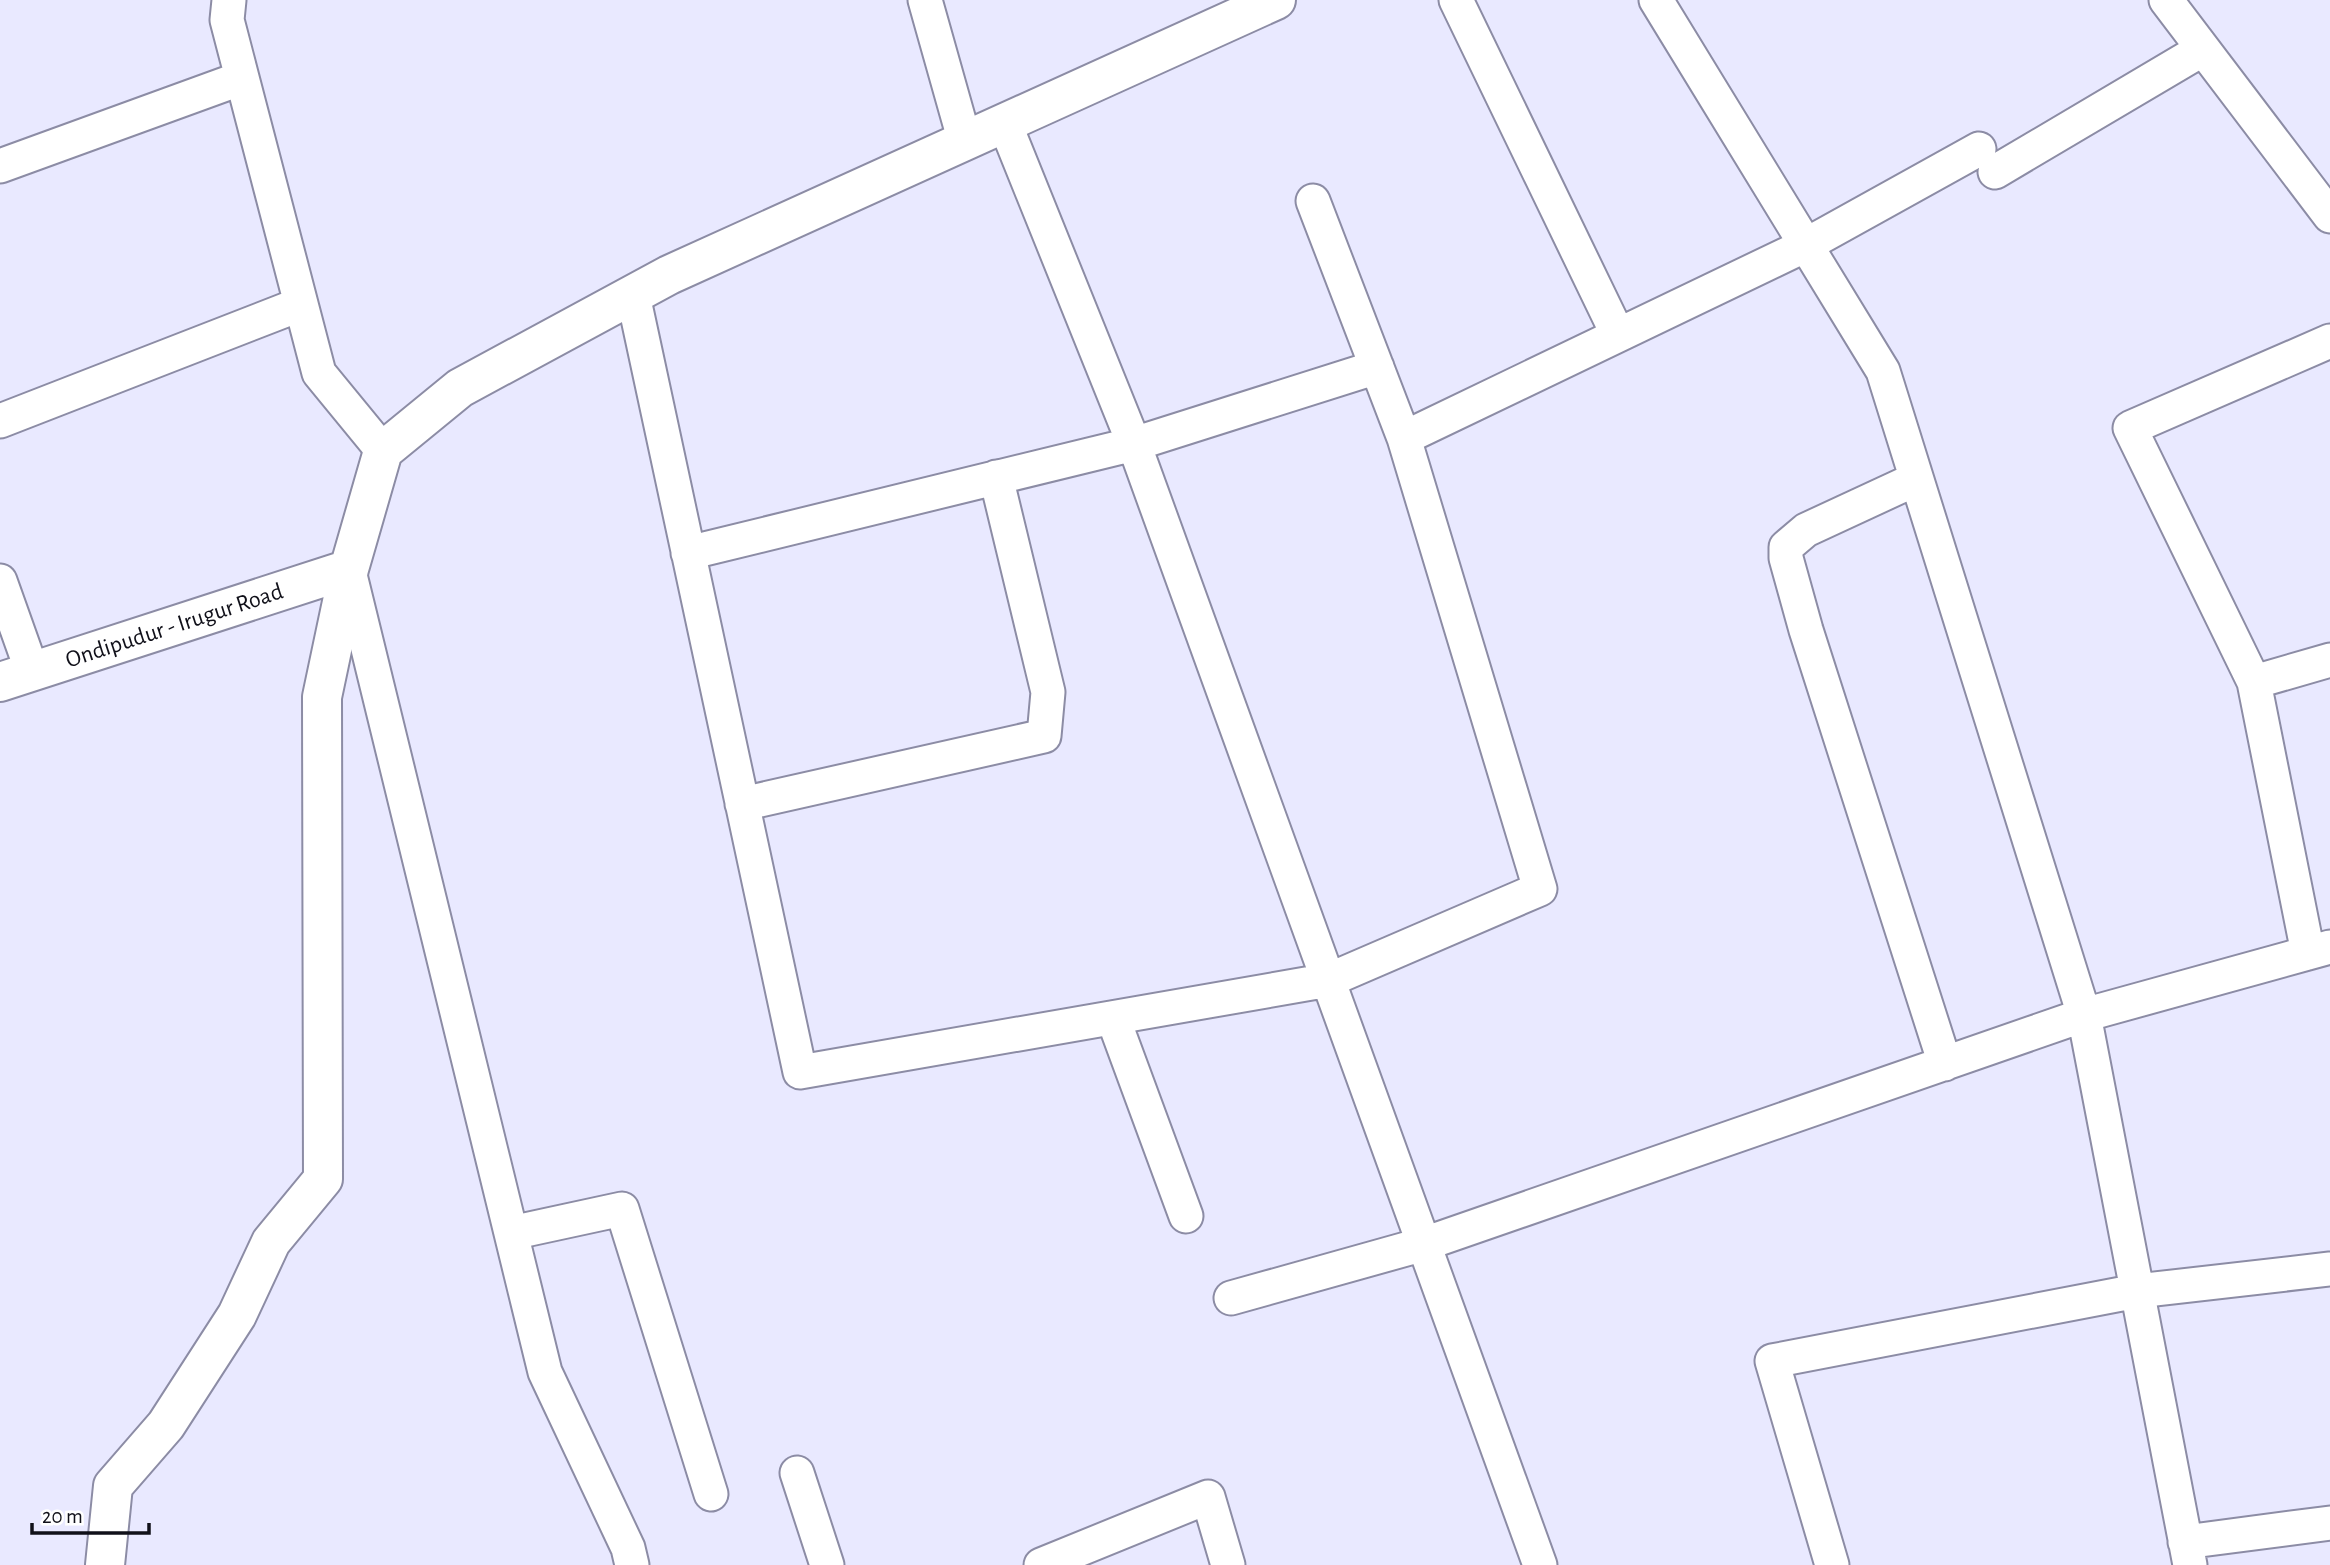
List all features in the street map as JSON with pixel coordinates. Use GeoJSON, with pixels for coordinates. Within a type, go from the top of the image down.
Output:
{"type":"FeatureCollection","features":[{"type":"Feature","properties":{"kind":"street"},"geometry":{"type":"LineString","coordinates":[[229,0],[227,20],[319,373],[383,451]]}},
{"type":"Feature","properties":{"kind":"street"},"geometry":{"type":"LineString","coordinates":[[925,0],[965,142]]}},
{"type":"Feature","properties":{"kind":"street"},"geometry":{"type":"LineString","coordinates":[[105,1565],[113,1486],[166,1424],[237,1315],[271,1242],[324,1179],[322,697],[349,569],[383,451],[460,388],[670,275],[1276,0]]}},
{"type":"Feature","properties":{"kind":"street"},"geometry":{"type":"LineString","coordinates":[[1457,0],[1618,335]]}},
{"type":"Feature","properties":{"kind":"street"},"geometry":{"type":"LineString","coordinates":[[1656,0],[1883,371],[2084,1015],[2187,1553],[2330,1523]]}},
{"type":"Feature","properties":{"kind":"street"},"geometry":{"type":"LineString","coordinates":[[2166,0],[2330,216]]}},
{"type":"Feature","properties":{"kind":"street"},"geometry":{"type":"LineString","coordinates":[[1404,438],[1987,161],[2203,48]]}},
{"type":"Feature","properties":{"kind":"street"},"geometry":{"type":"LineString","coordinates":[[0,166],[242,78]]}},
{"type":"Feature","properties":{"kind":"street"},"geometry":{"type":"LineString","coordinates":[[1004,124],[1134,444],[1540,1565]]}},
{"type":"Feature","properties":{"kind":"street"},"geometry":{"type":"LineString","coordinates":[[633,295],[800,1072],[1329,980],[1540,889],[1404,438],[1313,201]]}},
{"type":"Feature","properties":{"kind":"street"},"geometry":{"type":"LineString","coordinates":[[0,421],[301,304]]}},
{"type":"Feature","properties":{"kind":"street"},"geometry":{"type":"LineString","coordinates":[[1231,1298],[1424,1244],[2084,1015],[2319,950],[2254,682],[2130,428],[2330,341]]}},
{"type":"Feature","properties":{"kind":"street"},"geometry":{"type":"LineString","coordinates":[[688,553],[1134,444],[1377,367]]}},
{"type":"Feature","properties":{"kind":"street"},"geometry":{"type":"LineString","coordinates":[[742,804],[1044,736],[1048,692],[996,477]]}},
{"type":"Feature","properties":{"kind":"street"},"geometry":{"type":"LineString","coordinates":[[1916,479],[1807,530],[1786,547],[1786,558],[1945,1064]]}},
{"type":"Feature","properties":{"kind":"street"},"geometry":{"type":"LineString","coordinates":[[349,569],[545,1373],[628,1548],[632,1565]]}},
{"type":"Feature","properties":{"kind":"street","name":"Ondipudur - Irugur Road"},"geometry":{"type":"LineString","coordinates":[[16,677],[349,569]]}},
{"type":"Feature","properties":{"kind":"street"},"geometry":{"type":"LineString","coordinates":[[0,581],[16,677]]}},
{"type":"Feature","properties":{"kind":"street"},"geometry":{"type":"LineString","coordinates":[[2254,682],[2330,660]]}},
{"type":"Feature","properties":{"kind":"street"},"geometry":{"type":"LineString","coordinates":[[1113,1018],[1186,1216]]}},
{"type":"Feature","properties":{"kind":"street"},"geometry":{"type":"LineString","coordinates":[[511,1233],[622,1209],[711,1494]]}},
{"type":"Feature","properties":{"kind":"street"},"geometry":{"type":"LineString","coordinates":[[1832,1565],[1772,1361],[2137,1291],[2330,1269]]}},
{"type":"Feature","properties":{"kind":"street"},"geometry":{"type":"LineString","coordinates":[[797,1473],[827,1565]]}},
{"type":"Feature","properties":{"kind":"street"},"geometry":{"type":"LineString","coordinates":[[1041,1565],[1208,1497],[1228,1565]]}}]}
